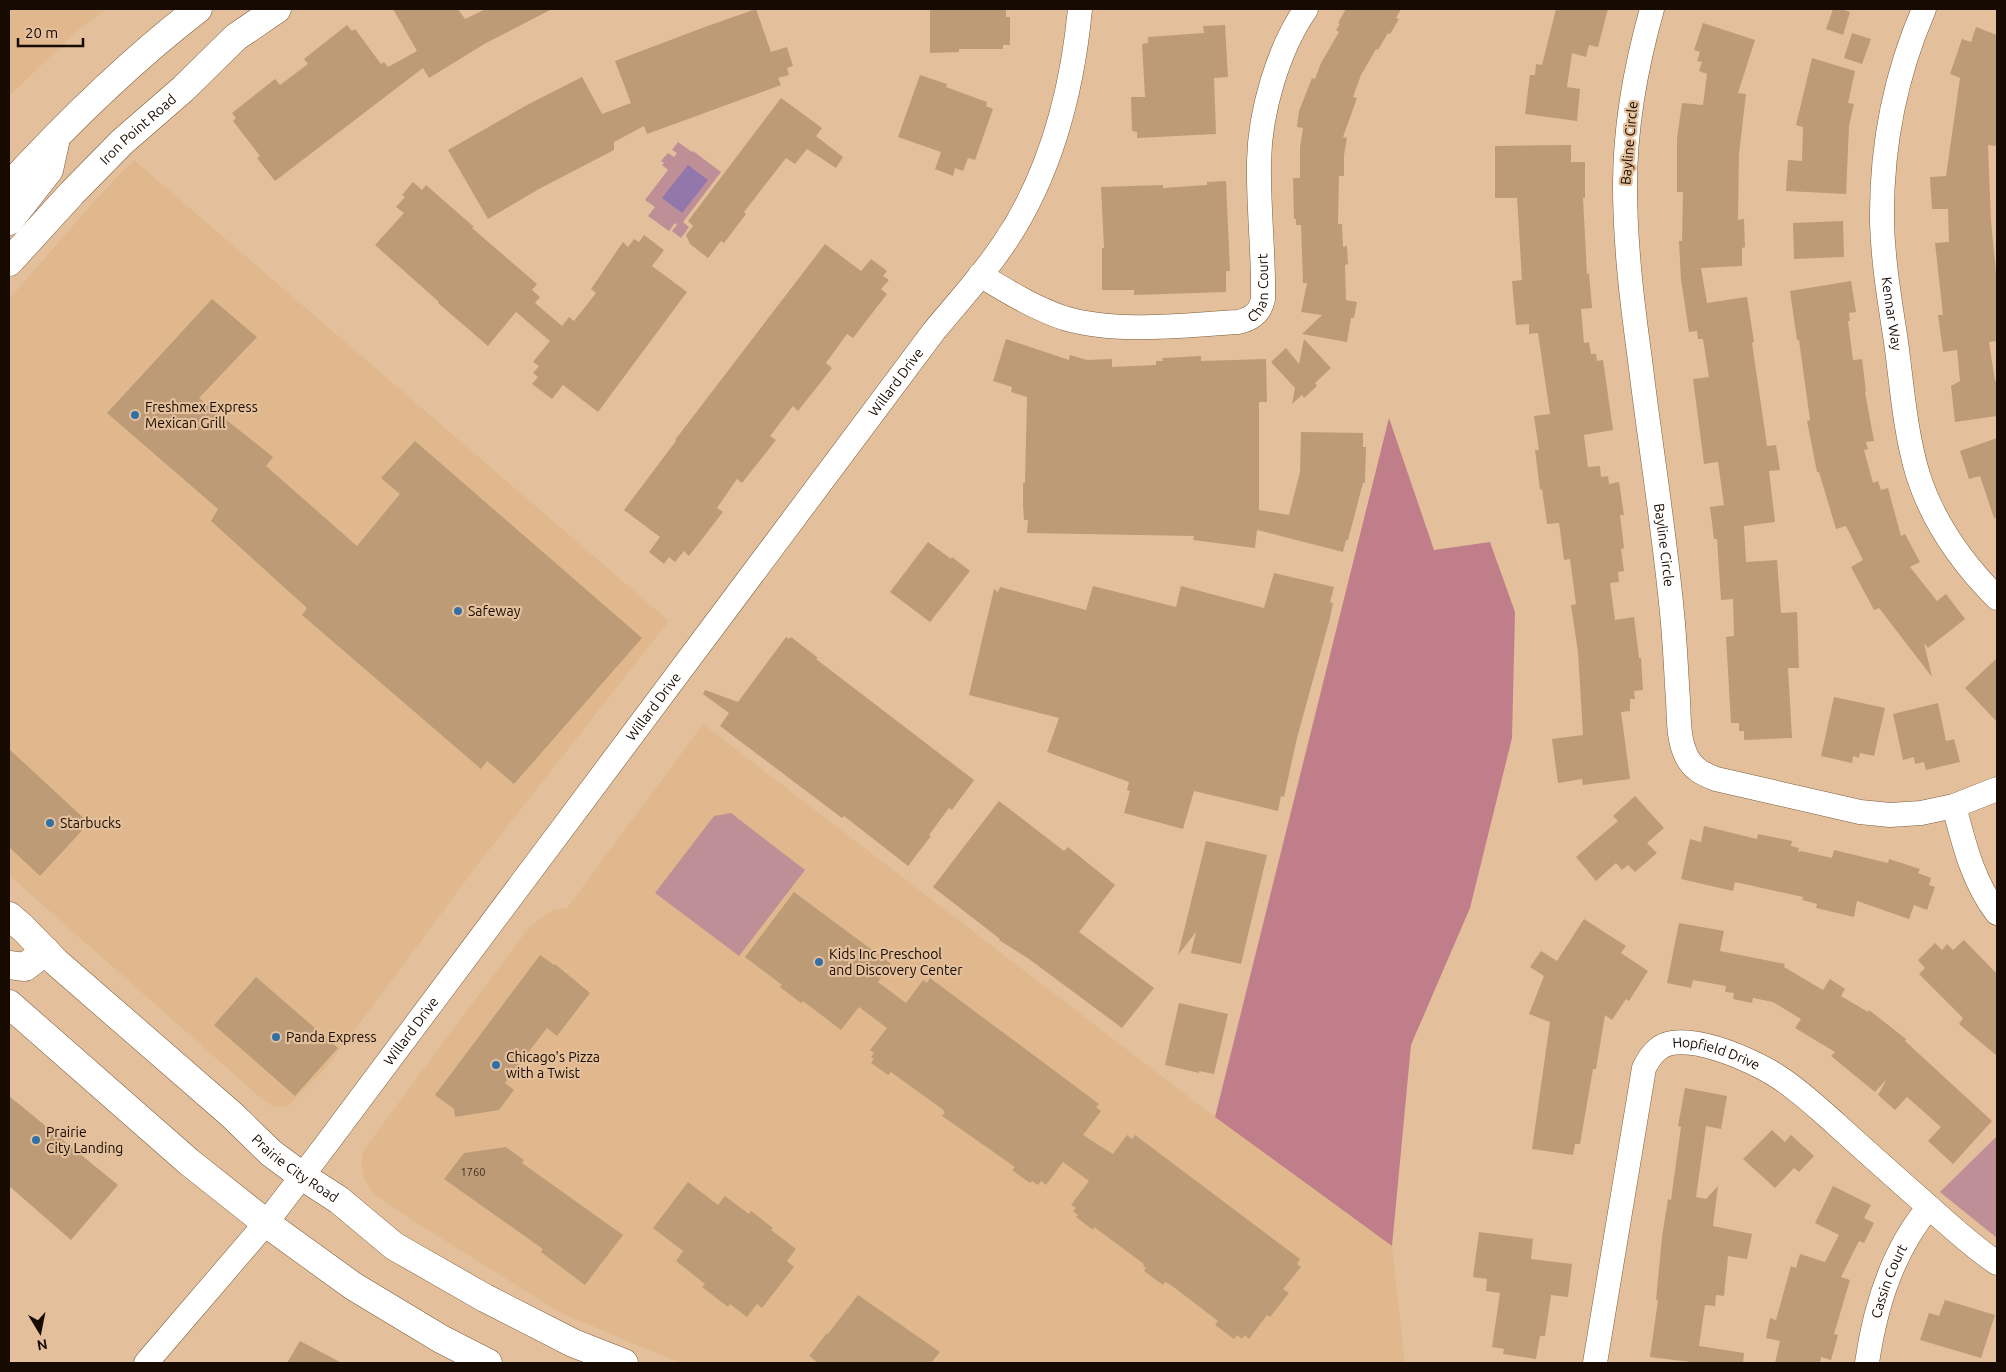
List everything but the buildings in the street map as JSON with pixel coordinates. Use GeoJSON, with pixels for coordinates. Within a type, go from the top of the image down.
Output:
{"type":"FeatureCollection","features":[{"type":"Feature","properties":{"kind":"main road"},"geometry":{"type":"LineString","coordinates":[[9,186],[57,134],[112,80],[198,9]]}},
{"type":"Feature","properties":{"kind":"main road","name":"Iron Point Road"},"geometry":{"type":"LineString","coordinates":[[9,262],[122,142],[183,89],[236,37],[277,9]]}},
{"type":"Feature","properties":{"kind":"main road"},"geometry":{"type":"LineString","coordinates":[[9,221],[49,170],[57,134]]}},
{"type":"Feature","properties":{"kind":"main road","name":"Prairie City Road"},"geometry":{"type":"LineString","coordinates":[[9,916],[232,1115],[271,1153],[302,1176],[340,1200],[394,1246],[485,1298],[573,1343],[624,1363]]}},
{"type":"Feature","properties":{"kind":"main road"},"geometry":{"type":"LineString","coordinates":[[9,965],[26,967],[46,951]]}},
{"type":"Feature","properties":{"kind":"main road"},"geometry":{"type":"LineString","coordinates":[[9,1004],[189,1162],[266,1223],[353,1286],[441,1340],[488,1363]]}},
{"type":"Feature","properties":{"kind":"street","name":"Willard Drive"},"geometry":{"type":"LineString","coordinates":[[146,1363],[266,1223],[928,339],[1003,246],[1028,204],[1053,142],[1072,75],[1080,9]]}},
{"type":"Feature","properties":{"kind":"street","name":"Chan Court"},"geometry":{"type":"LineString","coordinates":[[980,275],[1025,302],[1044,310],[1078,322],[1105,326],[1190,325],[1238,322],[1246,320],[1257,313],[1263,299],[1259,158],[1264,122],[1268,100],[1286,45],[1295,25],[1306,9]]}},
{"type":"Feature","properties":{"kind":"street","name":"Bayline Circle"},"geometry":{"type":"LineString","coordinates":[[1652,9],[1642,42],[1628,126],[1625,230],[1630,288],[1672,613],[1680,729],[1686,756],[1691,765],[1701,773],[1716,779],[1860,812],[1890,815],[1922,813],[1954,806],[1997,789]]}},
{"type":"Feature","properties":{"kind":"street","name":"Kennar Way"},"geometry":{"type":"LineString","coordinates":[[1924,9],[1912,37],[1897,86],[1890,120],[1884,171],[1882,222],[1884,256],[1908,432],[1919,476],[1930,505],[1952,546],[1981,582],[1997,598]]}},
{"type":"Feature","properties":{"kind":"street"},"geometry":{"type":"LineString","coordinates":[[1954,806],[1969,861],[1989,902],[1997,913]]}},
{"type":"Feature","properties":{"kind":"street","name":"Hopfield Drive"},"geometry":{"type":"LineString","coordinates":[[1596,1363],[1642,1078],[1648,1060],[1657,1049],[1669,1043],[1695,1043],[1746,1060],[1777,1076],[1805,1096],[1929,1207],[1997,1263]]}},
{"type":"Feature","properties":{"kind":"street","name":"Cassin Court"},"geometry":{"type":"LineString","coordinates":[[1867,1363],[1871,1335],[1894,1261],[1915,1223],[1929,1207]]}},
{"type":"Feature","properties":{"kind":"shaded area"},"geometry":{"type":"Polygon","coordinates":[[[9,9],[106,9],[77,31],[9,96],[9,9]]]}},
{"type":"Feature","properties":{"kind":"shaded area"},"geometry":{"type":"Polygon","coordinates":[[[678,142],[721,172],[683,222],[689,227],[681,238],[672,231],[677,225],[675,223],[669,231],[648,216],[655,207],[645,200],[668,170],[662,165],[664,163],[661,161],[668,153],[674,157],[677,153],[672,150],[678,142]]]}},
{"type":"Feature","properties":{"kind":"shaded area"},"geometry":{"type":"Polygon","coordinates":[[[134,160],[669,621],[481,860],[328,1066],[288,1106],[274,1107],[263,1100],[9,875],[9,299],[97,198],[134,160]]]}},
{"type":"Feature","properties":{"kind":"shaded area"},"geometry":{"type":"Polygon","coordinates":[[[688,165],[708,180],[682,213],[662,198],[688,165]]]}},
{"type":"Feature","properties":{"kind":"shaded area"},"geometry":{"type":"Polygon","coordinates":[[[1389,418],[1434,550],[1490,542],[1515,612],[1512,738],[1470,908],[1411,1045],[1392,1246],[1215,1117],[1389,418]]]}},
{"type":"Feature","properties":{"kind":"shaded area"},"geometry":{"type":"Polygon","coordinates":[[[703,724],[1215,1117],[1392,1246],[1405,1363],[683,1363],[561,1313],[375,1195],[364,1179],[362,1157],[365,1148],[529,927],[553,910],[567,908],[703,724]]]}},
{"type":"Feature","properties":{"kind":"shaded area"},"geometry":{"type":"Polygon","coordinates":[[[731,813],[805,870],[739,956],[655,893],[714,816],[731,813]]]}},
{"type":"Feature","properties":{"kind":"shaded area"},"geometry":{"type":"Polygon","coordinates":[[[1997,1136],[1997,1238],[1940,1192],[1997,1136]]]}},
{"type":"Feature","properties":{"kind":"place","name":"Freshmex Express Mexican Grill"},"geometry":{"type":"Point","coordinates":[135,415]}},
{"type":"Feature","properties":{"kind":"place","name":"Safeway"},"geometry":{"type":"Point","coordinates":[458,611]}},
{"type":"Feature","properties":{"kind":"place","name":"Starbucks"},"geometry":{"type":"Point","coordinates":[50,823]}},
{"type":"Feature","properties":{"kind":"place","name":"Kids Inc Preschool and Discovery Center"},"geometry":{"type":"Point","coordinates":[819,962]}},
{"type":"Feature","properties":{"kind":"place","name":"Panda Express"},"geometry":{"type":"Point","coordinates":[276,1037]}},
{"type":"Feature","properties":{"kind":"place","name":"Chicago's Pizza with a Twist"},"geometry":{"type":"Point","coordinates":[496,1065]}},
{"type":"Feature","properties":{"kind":"place","name":"Prairie City Landing"},"geometry":{"type":"Point","coordinates":[36,1140]}}]}
